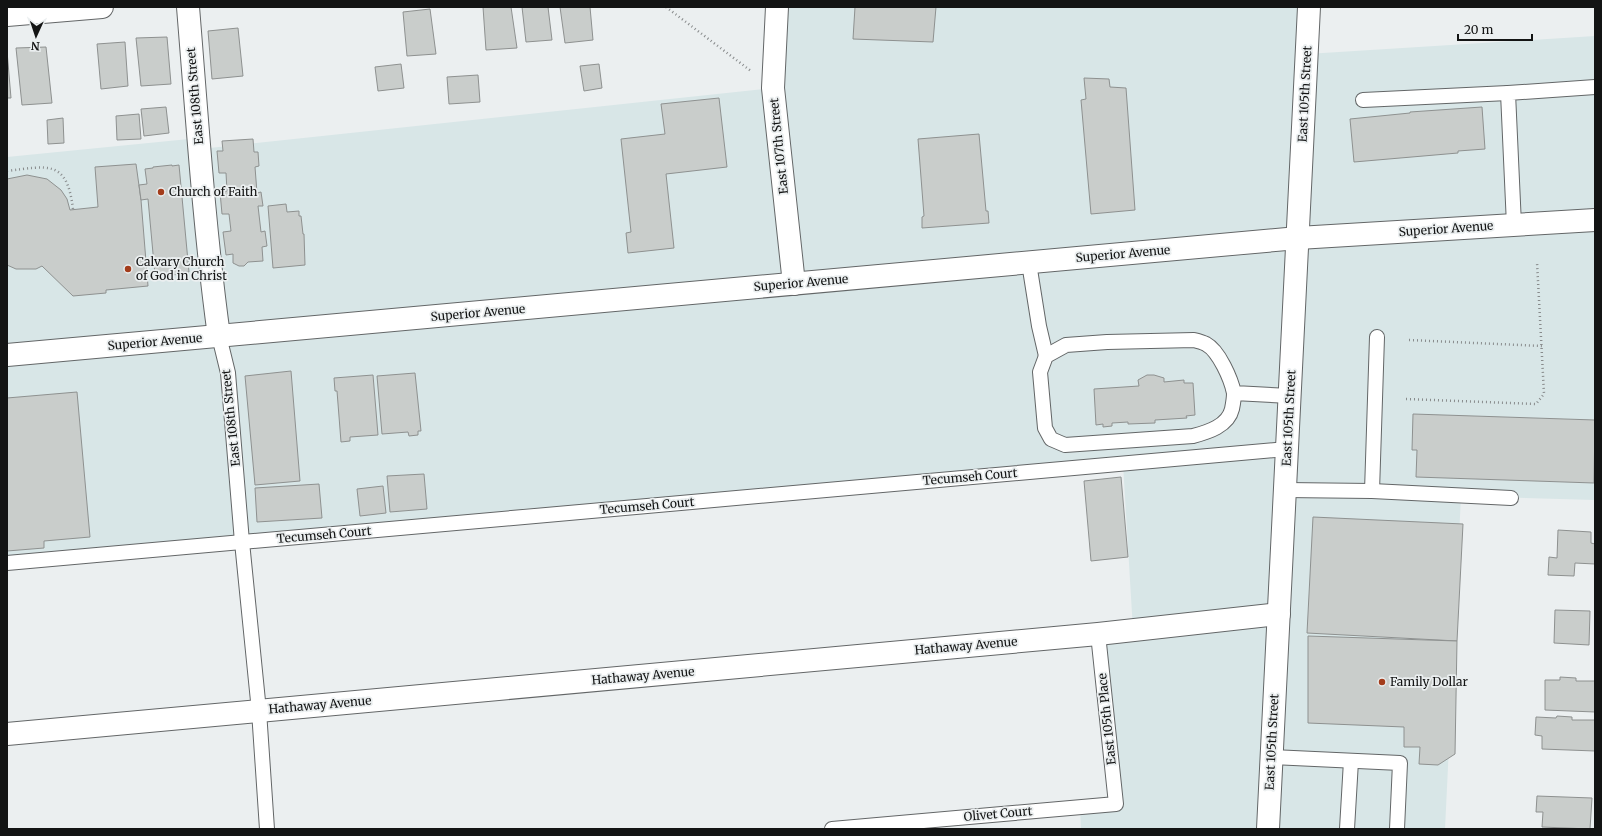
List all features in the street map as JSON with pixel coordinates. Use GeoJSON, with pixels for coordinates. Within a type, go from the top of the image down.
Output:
{"type":"FeatureCollection","features":[{"type":"Feature","properties":{"kind":"main road"},"geometry":{"type":"LineString","coordinates":[[7,15],[102,7]]}},
{"type":"Feature","properties":{"kind":"main road","name":"East 108th Street"},"geometry":{"type":"LineString","coordinates":[[188,7],[198,138],[219,336]]}},
{"type":"Feature","properties":{"kind":"main road","name":"East 107th Street"},"geometry":{"type":"LineString","coordinates":[[778,7],[773,88],[794,284]]}},
{"type":"Feature","properties":{"kind":"main road","name":"East 105th Street"},"geometry":{"type":"LineString","coordinates":[[1268,829],[1309,7]]}},
{"type":"Feature","properties":{"kind":"main road","name":"Superior Avenue"},"geometry":{"type":"LineString","coordinates":[[7,355],[1298,238],[1595,220]]}},
{"type":"Feature","properties":{"kind":"main road","name":"Hathaway Avenue"},"geometry":{"type":"LineString","coordinates":[[7,734],[1098,634],[1279,614]]}},
{"type":"Feature","properties":{"kind":"lane"},"geometry":{"type":"LineString","coordinates":[[1363,100],[1595,87]]}},
{"type":"Feature","properties":{"kind":"lane"},"geometry":{"type":"LineString","coordinates":[[1508,93],[1514,225]]}},
{"type":"Feature","properties":{"kind":"lane"},"geometry":{"type":"LineString","coordinates":[[1028,263],[1046,356],[1040,372],[1045,428],[1051,439],[1065,445],[1193,436],[1212,430],[1226,420],[1232,410],[1234,393],[1232,383],[1216,354],[1207,344],[1194,340],[1107,342],[1066,345],[1046,356]]}},
{"type":"Feature","properties":{"kind":"lane","name":"East 108th Street"},"geometry":{"type":"LineString","coordinates":[[219,336],[228,373],[242,542],[259,711],[267,829]]}},
{"type":"Feature","properties":{"kind":"lane"},"geometry":{"type":"LineString","coordinates":[[1372,491],[1377,337]]}},
{"type":"Feature","properties":{"kind":"lane"},"geometry":{"type":"LineString","coordinates":[[1234,393],[1290,396]]}},
{"type":"Feature","properties":{"kind":"lane","name":"Tecumseh Court"},"geometry":{"type":"LineString","coordinates":[[7,563],[1287,449]]}},
{"type":"Feature","properties":{"kind":"lane"},"geometry":{"type":"LineString","coordinates":[[1285,490],[1372,491],[1511,498]]}},
{"type":"Feature","properties":{"kind":"lane","name":"East 105th Place"},"geometry":{"type":"LineString","coordinates":[[1098,634],[1116,804]]}},
{"type":"Feature","properties":{"kind":"lane"},"geometry":{"type":"LineString","coordinates":[[1272,757],[1400,763],[1397,829]]}},
{"type":"Feature","properties":{"kind":"lane"},"geometry":{"type":"LineString","coordinates":[[1347,829],[1351,761]]}},
{"type":"Feature","properties":{"kind":"lane","name":"Olivet Court"},"geometry":{"type":"LineString","coordinates":[[832,829],[1116,804]]}},
{"type":"Feature","properties":{"kind":"path"},"geometry":{"type":"LineString","coordinates":[[666,7],[753,72]]}},
{"type":"Feature","properties":{"kind":"path"},"geometry":{"type":"LineString","coordinates":[[7,171],[38,167],[48,167],[56,170],[68,183],[73,209]]}},
{"type":"Feature","properties":{"kind":"path"},"geometry":{"type":"LineString","coordinates":[[1406,399],[1536,404],[1544,394],[1536,262]]}},
{"type":"Feature","properties":{"kind":"path"},"geometry":{"type":"LineString","coordinates":[[1409,340],[1542,346]]}},
{"type":"Feature","properties":{"kind":"shaded area"},"geometry":{"type":"Polygon","coordinates":[[[777,7],[1309,7],[1307,54],[1595,36],[1595,500],[1461,496],[1445,829],[1081,829],[1080,807],[1116,804],[1098,634],[1133,630],[1123,464],[7,563],[7,157],[199,138],[200,149],[773,88],[777,7]]]}},
{"type":"Feature","properties":{"kind":"building"},"geometry":{"type":"Polygon","coordinates":[[[483,7],[511,7],[517,48],[486,50],[483,7]]]}},
{"type":"Feature","properties":{"kind":"building"},"geometry":{"type":"Polygon","coordinates":[[[522,7],[548,7],[552,40],[526,42],[522,7]]]}},
{"type":"Feature","properties":{"kind":"building"},"geometry":{"type":"Polygon","coordinates":[[[560,7],[590,7],[593,40],[565,43],[560,7]]]}},
{"type":"Feature","properties":{"kind":"building"},"geometry":{"type":"Polygon","coordinates":[[[855,7],[936,7],[933,42],[853,39],[855,7]]]}},
{"type":"Feature","properties":{"kind":"building"},"geometry":{"type":"Polygon","coordinates":[[[430,9],[436,54],[407,56],[403,12],[430,9]]]}},
{"type":"Feature","properties":{"kind":"building"},"geometry":{"type":"Polygon","coordinates":[[[238,28],[243,76],[212,79],[208,31],[238,28]]]}},
{"type":"Feature","properties":{"kind":"building"},"geometry":{"type":"Polygon","coordinates":[[[167,37],[171,84],[141,86],[136,38],[167,37]]]}},
{"type":"Feature","properties":{"kind":"building"},"geometry":{"type":"Polygon","coordinates":[[[125,42],[128,86],[101,89],[97,44],[125,42]]]}},
{"type":"Feature","properties":{"kind":"building"},"geometry":{"type":"Polygon","coordinates":[[[46,47],[52,103],[22,105],[16,48],[46,47]]]}},
{"type":"Feature","properties":{"kind":"building"},"geometry":{"type":"Polygon","coordinates":[[[7,51],[11,98],[7,98],[7,51]]]}},
{"type":"Feature","properties":{"kind":"building"},"geometry":{"type":"Polygon","coordinates":[[[401,64],[404,88],[378,91],[375,67],[401,64]]]}},
{"type":"Feature","properties":{"kind":"building"},"geometry":{"type":"Polygon","coordinates":[[[599,64],[602,88],[584,91],[580,66],[599,64]]]}},
{"type":"Feature","properties":{"kind":"building"},"geometry":{"type":"Polygon","coordinates":[[[478,75],[480,102],[449,104],[447,77],[478,75]]]}},
{"type":"Feature","properties":{"kind":"building"},"geometry":{"type":"Polygon","coordinates":[[[1084,78],[1109,79],[1110,87],[1126,88],[1135,210],[1091,214],[1081,100],[1086,99],[1084,78]]]}},
{"type":"Feature","properties":{"kind":"building"},"geometry":{"type":"Polygon","coordinates":[[[719,98],[727,167],[666,174],[674,248],[628,253],[626,233],[631,232],[621,139],[665,134],[661,104],[719,98]]]}},
{"type":"Feature","properties":{"kind":"building"},"geometry":{"type":"Polygon","coordinates":[[[166,107],[169,133],[144,136],[141,109],[166,107]]]}},
{"type":"Feature","properties":{"kind":"building"},"geometry":{"type":"Polygon","coordinates":[[[1482,107],[1485,149],[1458,151],[1458,153],[1354,162],[1350,119],[1410,112],[1482,107]]]}},
{"type":"Feature","properties":{"kind":"building"},"geometry":{"type":"Polygon","coordinates":[[[139,114],[141,139],[117,140],[116,116],[139,114]]]}},
{"type":"Feature","properties":{"kind":"building"},"geometry":{"type":"Polygon","coordinates":[[[63,118],[64,143],[48,144],[47,120],[63,118]]]}},
{"type":"Feature","properties":{"kind":"building"},"geometry":{"type":"Polygon","coordinates":[[[979,134],[986,211],[988,211],[989,223],[922,228],[922,217],[924,216],[918,139],[979,134]]]}},
{"type":"Feature","properties":{"kind":"building"},"geometry":{"type":"Polygon","coordinates":[[[253,139],[254,152],[258,152],[259,166],[255,167],[257,193],[261,192],[263,206],[258,206],[261,232],[265,231],[267,246],[262,247],[263,261],[248,262],[244,266],[239,266],[233,263],[233,254],[226,255],[223,232],[231,231],[229,214],[222,214],[220,192],[227,191],[226,173],[219,173],[217,151],[223,151],[222,141],[253,139]]]}},
{"type":"Feature","properties":{"kind":"building"},"geometry":{"type":"Polygon","coordinates":[[[136,164],[141,200],[148,286],[106,290],[106,293],[73,296],[42,266],[36,269],[16,269],[7,265],[7,179],[27,175],[47,179],[61,190],[67,199],[70,210],[98,207],[95,167],[136,164]]]}},
{"type":"Feature","properties":{"kind":"building"},"geometry":{"type":"Polygon","coordinates":[[[179,165],[189,272],[160,276],[160,274],[155,275],[148,199],[141,200],[139,185],[147,184],[145,169],[179,165]]]}},
{"type":"Feature","properties":{"kind":"building"},"geometry":{"type":"Polygon","coordinates":[[[286,204],[287,212],[299,211],[299,216],[301,216],[304,234],[305,265],[273,268],[268,206],[286,204]]]}},
{"type":"Feature","properties":{"kind":"building"},"geometry":{"type":"Polygon","coordinates":[[[291,371],[300,481],[255,485],[245,376],[291,371]]]}},
{"type":"Feature","properties":{"kind":"building"},"geometry":{"type":"Polygon","coordinates":[[[415,373],[421,431],[418,431],[418,435],[409,436],[408,432],[382,434],[377,376],[415,373]]]}},
{"type":"Feature","properties":{"kind":"building"},"geometry":{"type":"Polygon","coordinates":[[[373,375],[378,435],[350,437],[350,441],[341,442],[337,391],[335,391],[334,378],[373,375]]]}},
{"type":"Feature","properties":{"kind":"building"},"geometry":{"type":"Polygon","coordinates":[[[1147,375],[1154,375],[1164,378],[1164,382],[1184,380],[1184,383],[1193,383],[1195,415],[1186,416],[1187,418],[1155,420],[1155,423],[1112,423],[1112,426],[1103,427],[1103,424],[1096,425],[1094,389],[1139,386],[1138,380],[1147,375]]]}},
{"type":"Feature","properties":{"kind":"building"},"geometry":{"type":"Polygon","coordinates":[[[77,392],[90,537],[44,541],[44,548],[7,551],[7,398],[77,392]]]}},
{"type":"Feature","properties":{"kind":"building"},"geometry":{"type":"Polygon","coordinates":[[[1413,414],[1595,420],[1594,483],[1416,477],[1417,450],[1412,450],[1413,414]]]}},
{"type":"Feature","properties":{"kind":"building"},"geometry":{"type":"Polygon","coordinates":[[[424,474],[427,509],[390,512],[387,476],[424,474]]]}},
{"type":"Feature","properties":{"kind":"building"},"geometry":{"type":"Polygon","coordinates":[[[1121,477],[1128,557],[1091,561],[1084,481],[1121,477]]]}},
{"type":"Feature","properties":{"kind":"building"},"geometry":{"type":"Polygon","coordinates":[[[319,484],[322,518],[257,522],[255,488],[319,484]]]}},
{"type":"Feature","properties":{"kind":"building"},"geometry":{"type":"Polygon","coordinates":[[[383,486],[386,513],[360,516],[357,489],[383,486]]]}},
{"type":"Feature","properties":{"kind":"building"},"geometry":{"type":"Polygon","coordinates":[[[1313,517],[1463,524],[1457,641],[1307,633],[1313,517]]]}},
{"type":"Feature","properties":{"kind":"building"},"geometry":{"type":"Polygon","coordinates":[[[1558,530],[1591,532],[1591,543],[1595,544],[1595,564],[1575,563],[1574,576],[1548,575],[1549,557],[1557,558],[1558,530]]]}},
{"type":"Feature","properties":{"kind":"building"},"geometry":{"type":"Polygon","coordinates":[[[1555,610],[1590,611],[1589,645],[1554,643],[1555,610]]]}},
{"type":"Feature","properties":{"kind":"building","name":"Family Dollar"},"geometry":{"type":"Polygon","coordinates":[[[1308,636],[1457,641],[1455,754],[1438,765],[1419,764],[1420,747],[1404,747],[1404,727],[1308,723],[1308,636]]]}},
{"type":"Feature","properties":{"kind":"building"},"geometry":{"type":"Polygon","coordinates":[[[1560,677],[1576,678],[1576,681],[1595,681],[1595,712],[1545,710],[1545,680],[1560,680],[1560,677]]]}},
{"type":"Feature","properties":{"kind":"building"},"geometry":{"type":"Polygon","coordinates":[[[1557,716],[1572,717],[1572,720],[1595,720],[1595,751],[1542,749],[1542,736],[1535,735],[1536,717],[1556,718],[1557,716]]]}},
{"type":"Feature","properties":{"kind":"building"},"geometry":{"type":"Polygon","coordinates":[[[1537,796],[1592,798],[1590,829],[1542,827],[1543,812],[1536,812],[1537,796]]]}},
{"type":"Feature","properties":{"kind":"place","name":"Church of Faith"},"geometry":{"type":"Point","coordinates":[161,192]}},
{"type":"Feature","properties":{"kind":"place","name":"Calvary Church of God in Christ"},"geometry":{"type":"Point","coordinates":[128,269]}},
{"type":"Feature","properties":{"kind":"place","name":"Family Dollar"},"geometry":{"type":"Point","coordinates":[1382,682]}}]}
